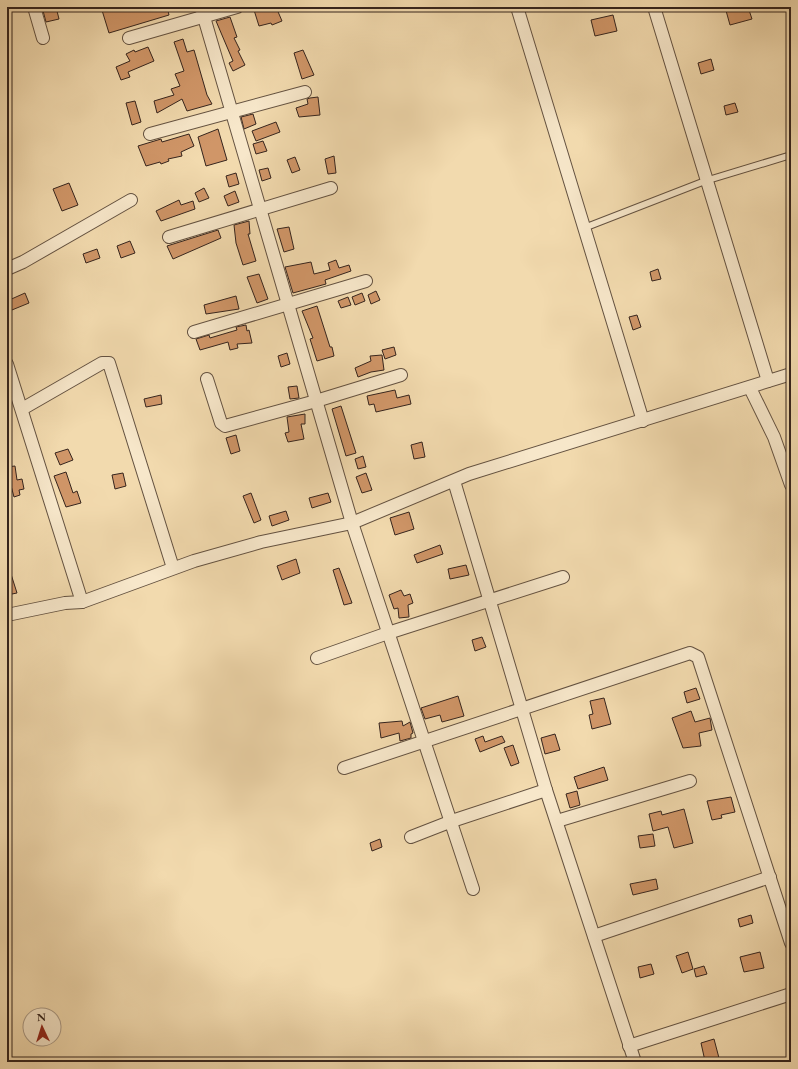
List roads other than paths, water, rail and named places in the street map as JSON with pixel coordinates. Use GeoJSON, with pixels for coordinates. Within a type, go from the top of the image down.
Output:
{"type":"FeatureCollection","features":[{"type":"Feature","properties":{"kind":"street"},"geometry":{"type":"LineString","coordinates":[[34,7],[44,38]]}},
{"type":"Feature","properties":{"kind":"street"},"geometry":{"type":"LineString","coordinates":[[128,38],[202,12],[237,7]]}},
{"type":"Feature","properties":{"kind":"street"},"geometry":{"type":"LineString","coordinates":[[517,7],[643,421]]}},
{"type":"Feature","properties":{"kind":"street"},"geometry":{"type":"LineString","coordinates":[[654,7],[705,181],[768,381]]}},
{"type":"Feature","properties":{"kind":"street"},"geometry":{"type":"LineString","coordinates":[[202,12],[352,524],[474,889]]}},
{"type":"Feature","properties":{"kind":"street"},"geometry":{"type":"LineString","coordinates":[[150,134],[305,92]]}},
{"type":"Feature","properties":{"kind":"street"},"geometry":{"type":"LineString","coordinates":[[169,237],[331,188]]}},
{"type":"Feature","properties":{"kind":"street"},"geometry":{"type":"LineString","coordinates":[[7,269],[23,262],[131,200]]}},
{"type":"Feature","properties":{"kind":"street"},"geometry":{"type":"LineString","coordinates":[[194,332],[288,306],[366,281]]}},
{"type":"Feature","properties":{"kind":"street"},"geometry":{"type":"LineString","coordinates":[[16,403],[102,363],[109,363],[173,568]]}},
{"type":"Feature","properties":{"kind":"street"},"geometry":{"type":"LineString","coordinates":[[7,364],[16,403],[82,602]]}},
{"type":"Feature","properties":{"kind":"street"},"geometry":{"type":"LineString","coordinates":[[7,615],[65,603],[82,602],[194,561],[261,542],[352,524],[476,472],[791,374]]}},
{"type":"Feature","properties":{"kind":"street"},"geometry":{"type":"LineString","coordinates":[[208,379],[221,423],[225,426],[316,401],[401,375]]}},
{"type":"Feature","properties":{"kind":"street"},"geometry":{"type":"LineString","coordinates":[[750,388],[774,437],[791,485]]}},
{"type":"Feature","properties":{"kind":"street"},"geometry":{"type":"LineString","coordinates":[[454,481],[546,790],[635,1062]]}},
{"type":"Feature","properties":{"kind":"street"},"geometry":{"type":"LineString","coordinates":[[317,658],[388,633],[563,577]]}},
{"type":"Feature","properties":{"kind":"street"},"geometry":{"type":"LineString","coordinates":[[344,768],[690,653],[694,654],[698,657],[791,943]]}},
{"type":"Feature","properties":{"kind":"street"},"geometry":{"type":"LineString","coordinates":[[557,821],[690,781]]}},
{"type":"Feature","properties":{"kind":"street"},"geometry":{"type":"LineString","coordinates":[[411,837],[452,821],[546,790]]}},
{"type":"Feature","properties":{"kind":"street"},"geometry":{"type":"LineString","coordinates":[[594,936],[770,877]]}},
{"type":"Feature","properties":{"kind":"street"},"geometry":{"type":"LineString","coordinates":[[629,1046],[791,994]]}},
{"type":"Feature","properties":{"kind":"lane"},"geometry":{"type":"LineString","coordinates":[[584,228],[705,181],[791,155]]}}]}
